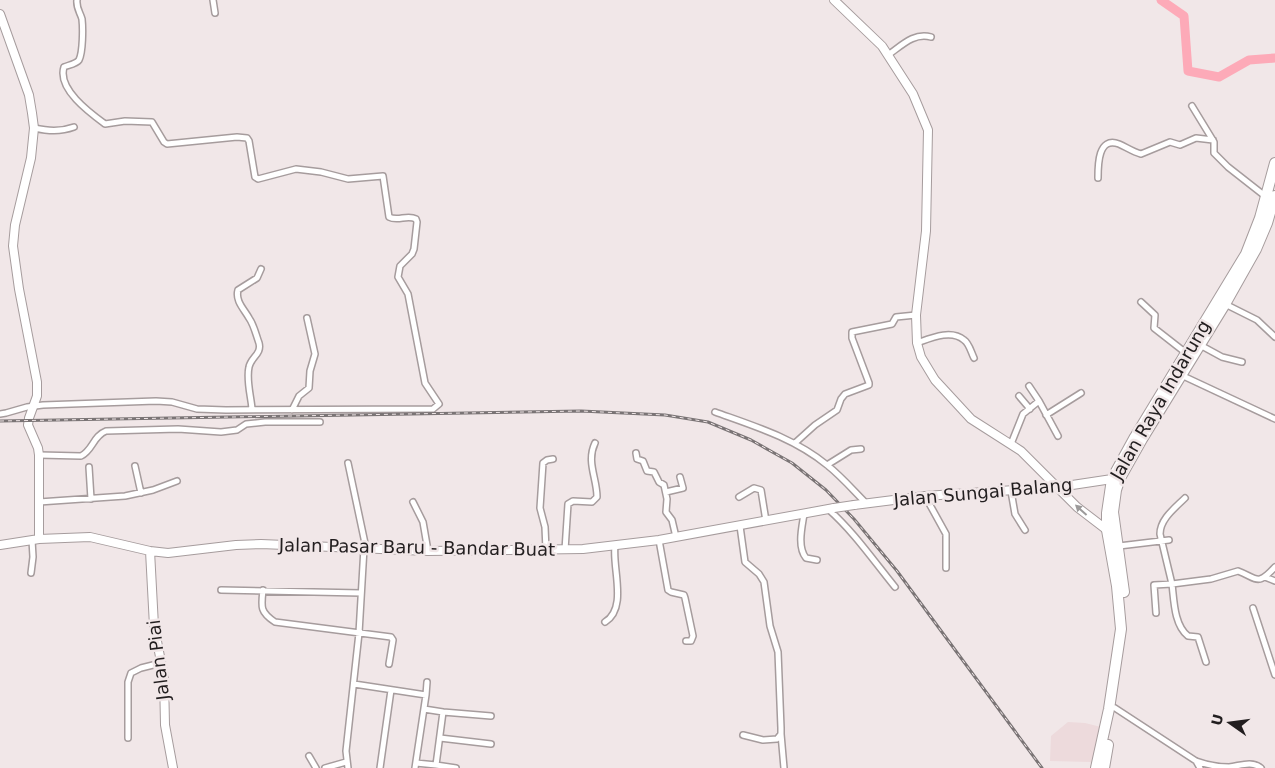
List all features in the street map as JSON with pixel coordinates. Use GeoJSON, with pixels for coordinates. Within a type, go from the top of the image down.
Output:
{"type":"FeatureCollection","features":[{"type":"Feature","properties":{"kind":"highway","name":"Jalan Raya Indarung"},"geometry":{"type":"LineString","coordinates":[[1104,768],[1127,625],[1119,546],[1113,512],[1116,490],[1126,466],[1225,304],[1256,249],[1267,224],[1272,198],[1275,163]]}},
{"type":"Feature","properties":{"kind":"highway","name":"Jalan Raya Indarung"},"geometry":{"type":"LineString","coordinates":[[1096,768],[1109,709],[1121,629],[1117,586],[1107,530],[1107,513],[1112,479],[1135,437],[1246,254],[1272,198]]}},
{"type":"Feature","properties":{"kind":"street"},"geometry":{"type":"LineString","coordinates":[[0,414],[27,406],[156,401],[172,402],[197,409],[433,409],[440,404],[425,383],[408,294],[398,277],[400,266],[414,250],[417,222],[412,217],[396,219],[389,217],[384,177],[381,175],[348,180],[321,172],[296,169],[258,179],[255,177],[247,138],[237,136],[167,144],[152,122],[125,121],[105,124],[88,112],[68,89],[64,78],[64,67],[76,62],[80,55],[82,18],[77,10],[77,0]]}},
{"type":"Feature","properties":{"kind":"street"},"geometry":{"type":"LineString","coordinates":[[213,0],[215,13]]}},
{"type":"Feature","properties":{"kind":"street"},"geometry":{"type":"LineString","coordinates":[[834,0],[867,30],[888,54],[915,100],[928,130],[926,231],[916,315],[917,343],[921,357],[935,380],[971,419],[1021,451],[1086,515],[1107,530]]}},
{"type":"Feature","properties":{"kind":"street"},"geometry":{"type":"LineString","coordinates":[[0,14],[4,37],[29,95],[34,128],[31,158],[15,225],[13,246],[38,396],[28,425],[39,455],[39,502],[31,573]]}},
{"type":"Feature","properties":{"kind":"street"},"geometry":{"type":"LineString","coordinates":[[888,54],[914,37],[925,35],[930,37]]}},
{"type":"Feature","properties":{"kind":"street"},"geometry":{"type":"LineString","coordinates":[[1192,106],[1213,140],[1215,145],[1214,153],[1228,167],[1272,198]]}},
{"type":"Feature","properties":{"kind":"street"},"geometry":{"type":"LineString","coordinates":[[34,128],[46,131],[59,131],[74,127]]}},
{"type":"Feature","properties":{"kind":"street"},"geometry":{"type":"LineString","coordinates":[[1098,178],[1099,155],[1102,147],[1110,143],[1118,143],[1141,154],[1170,142],[1180,145],[1196,138],[1213,140]]}},
{"type":"Feature","properties":{"kind":"street"},"geometry":{"type":"LineString","coordinates":[[252,409],[248,373],[249,365],[258,354],[260,345],[250,318],[243,310],[237,292],[257,278],[261,269]]}},
{"type":"Feature","properties":{"kind":"street"},"geometry":{"type":"LineString","coordinates":[[1141,302],[1155,315],[1154,328],[1186,353]]}},
{"type":"Feature","properties":{"kind":"street"},"geometry":{"type":"LineString","coordinates":[[1225,304],[1257,320],[1275,337]]}},
{"type":"Feature","properties":{"kind":"street"},"geometry":{"type":"LineString","coordinates":[[795,443],[804,434],[837,410],[843,396],[869,386],[852,338],[852,332],[891,324],[896,317],[916,315]]}},
{"type":"Feature","properties":{"kind":"street"},"geometry":{"type":"LineString","coordinates":[[292,410],[299,396],[309,388],[310,371],[314,359],[307,318]]}},
{"type":"Feature","properties":{"kind":"street"},"geometry":{"type":"LineString","coordinates":[[917,343],[939,336],[958,336],[966,340],[974,358]]}},
{"type":"Feature","properties":{"kind":"street"},"geometry":{"type":"LineString","coordinates":[[1200,345],[1222,357],[1242,362]]}},
{"type":"Feature","properties":{"kind":"street"},"geometry":{"type":"LineString","coordinates":[[1181,375],[1275,419]]}},
{"type":"Feature","properties":{"kind":"street"},"geometry":{"type":"LineString","coordinates":[[1029,386],[1058,436]]}},
{"type":"Feature","properties":{"kind":"street"},"geometry":{"type":"LineString","coordinates":[[1046,415],[1081,393]]}},
{"type":"Feature","properties":{"kind":"street"},"geometry":{"type":"LineString","coordinates":[[1019,396],[1030,409]]}},
{"type":"Feature","properties":{"kind":"street"},"geometry":{"type":"LineString","coordinates":[[1011,444],[1021,418],[1039,401]]}},
{"type":"Feature","properties":{"kind":"street"},"geometry":{"type":"LineString","coordinates":[[715,412],[795,443],[827,465],[866,503]]}},
{"type":"Feature","properties":{"kind":"street"},"geometry":{"type":"LineString","coordinates":[[39,455],[81,456],[87,452],[98,435],[106,431],[178,429],[221,432],[237,430],[246,424],[265,422],[320,422]]}},
{"type":"Feature","properties":{"kind":"street"},"geometry":{"type":"LineString","coordinates":[[565,550],[568,504],[572,500],[592,502],[597,497],[591,460],[596,443]]}},
{"type":"Feature","properties":{"kind":"street"},"geometry":{"type":"LineString","coordinates":[[827,465],[850,450],[861,449]]}},
{"type":"Feature","properties":{"kind":"street"},"geometry":{"type":"LineString","coordinates":[[636,453],[637,459],[643,461],[647,471],[654,472],[659,482],[664,486],[666,492],[666,512],[672,520],[676,537]]}},
{"type":"Feature","properties":{"kind":"street"},"geometry":{"type":"LineString","coordinates":[[546,550],[545,527],[540,508],[541,475],[543,463],[553,459]]}},
{"type":"Feature","properties":{"kind":"street"},"geometry":{"type":"LineString","coordinates":[[325,768],[347,765],[350,711],[359,633],[365,548],[348,463]]}},
{"type":"Feature","properties":{"kind":"street"},"geometry":{"type":"LineString","coordinates":[[135,466],[142,493]]}},
{"type":"Feature","properties":{"kind":"street"},"geometry":{"type":"LineString","coordinates":[[89,467],[91,499]]}},
{"type":"Feature","properties":{"kind":"street"},"geometry":{"type":"LineString","coordinates":[[666,492],[683,488],[680,476]]}},
{"type":"Feature","properties":{"kind":"street","name":"Jalan Sungai Balang"},"geometry":{"type":"LineString","coordinates":[[831,509],[925,496],[1059,487],[1112,479]]}},
{"type":"Feature","properties":{"kind":"street"},"geometry":{"type":"LineString","coordinates":[[39,502],[125,496],[142,493],[177,481]]}},
{"type":"Feature","properties":{"kind":"street"},"geometry":{"type":"LineString","coordinates":[[739,497],[754,488],[762,490],[766,521]]}},
{"type":"Feature","properties":{"kind":"street"},"geometry":{"type":"LineString","coordinates":[[1011,491],[1015,514],[1025,530]]}},
{"type":"Feature","properties":{"kind":"street"},"geometry":{"type":"LineString","coordinates":[[925,496],[946,534],[946,568]]}},
{"type":"Feature","properties":{"kind":"street"},"geometry":{"type":"LineString","coordinates":[[1186,498],[1161,524],[1161,541],[1172,584],[1176,613],[1182,628],[1188,636],[1198,637],[1206,662]]}},
{"type":"Feature","properties":{"kind":"street"},"geometry":{"type":"LineString","coordinates":[[413,502],[423,522],[428,551]]}},
{"type":"Feature","properties":{"kind":"street"},"geometry":{"type":"LineString","coordinates":[[831,509],[858,539],[895,587]]}},
{"type":"Feature","properties":{"kind":"street","name":"Jalan Pasar Baru - Bandar Buat"},"geometry":{"type":"LineString","coordinates":[[0,545],[36,540],[90,537],[150,551],[174,553],[236,544],[428,551],[565,550],[659,540],[831,509]]}},
{"type":"Feature","properties":{"kind":"street"},"geometry":{"type":"LineString","coordinates":[[804,514],[801,534],[803,554],[806,558],[817,560]]}},
{"type":"Feature","properties":{"kind":"street"},"geometry":{"type":"LineString","coordinates":[[740,526],[745,562],[759,574],[764,582],[770,626],[778,652],[784,768]]}},
{"type":"Feature","properties":{"kind":"street"},"geometry":{"type":"LineString","coordinates":[[659,540],[668,590],[684,595],[686,598],[693,636],[691,641],[686,641]]}},
{"type":"Feature","properties":{"kind":"street"},"geometry":{"type":"LineString","coordinates":[[1119,546],[1169,540]]}},
{"type":"Feature","properties":{"kind":"street"},"geometry":{"type":"LineString","coordinates":[[605,622],[613,615],[617,606],[615,546]]}},
{"type":"Feature","properties":{"kind":"street","name":"Jalan Piai"},"geometry":{"type":"LineString","coordinates":[[150,551],[154,626],[164,677],[165,725],[173,768]]}},
{"type":"Feature","properties":{"kind":"street"},"geometry":{"type":"LineString","coordinates":[[1156,613],[1154,586],[1211,580],[1238,571],[1259,580],[1275,567]]}},
{"type":"Feature","properties":{"kind":"street"},"geometry":{"type":"LineString","coordinates":[[1265,577],[1275,581]]}},
{"type":"Feature","properties":{"kind":"street"},"geometry":{"type":"LineString","coordinates":[[221,590],[361,593]]}},
{"type":"Feature","properties":{"kind":"street"},"geometry":{"type":"LineString","coordinates":[[263,590],[261,603],[263,611],[275,622],[392,638],[389,664]]}},
{"type":"Feature","properties":{"kind":"street"},"geometry":{"type":"LineString","coordinates":[[1253,608],[1272,654],[1275,675]]}},
{"type":"Feature","properties":{"kind":"street"},"geometry":{"type":"LineString","coordinates":[[128,738],[128,682],[131,673],[141,668],[161,663]]}},
{"type":"Feature","properties":{"kind":"street"},"geometry":{"type":"LineString","coordinates":[[427,682],[415,766],[436,765],[456,768]]}},
{"type":"Feature","properties":{"kind":"street"},"geometry":{"type":"LineString","coordinates":[[354,684],[426,695]]}},
{"type":"Feature","properties":{"kind":"street"},"geometry":{"type":"LineString","coordinates":[[380,768],[390,690]]}},
{"type":"Feature","properties":{"kind":"street"},"geometry":{"type":"LineString","coordinates":[[1115,708],[1196,761],[1211,765],[1229,766],[1246,763],[1261,768]]}},
{"type":"Feature","properties":{"kind":"street"},"geometry":{"type":"LineString","coordinates":[[424,709],[491,716]]}},
{"type":"Feature","properties":{"kind":"street"},"geometry":{"type":"LineString","coordinates":[[436,765],[443,712]]}},
{"type":"Feature","properties":{"kind":"street"},"geometry":{"type":"LineString","coordinates":[[743,735],[768,740],[778,739],[781,734]]}},
{"type":"Feature","properties":{"kind":"street"},"geometry":{"type":"LineString","coordinates":[[440,738],[491,744]]}},
{"type":"Feature","properties":{"kind":"street"},"geometry":{"type":"LineString","coordinates":[[309,756],[316,768]]}},
{"type":"Feature","properties":{"kind":"street"},"geometry":{"type":"LineString","coordinates":[[1196,761],[1200,768]]}},
{"type":"Feature","properties":{"kind":"shaded area"},"geometry":{"type":"Polygon","coordinates":[[[1068,722],[1085,723],[1101,727],[1093,766],[1090,762],[1050,761],[1051,736],[1068,722]]]}},
{"type":"Feature","properties":{"kind":"waterway"},"geometry":{"type":"LineString","coordinates":[[1161,0],[1184,16],[1188,71],[1219,77],[1249,60],[1275,58]]}},
{"type":"Feature","properties":{"kind":"railway"},"geometry":{"type":"LineString","coordinates":[[0,421],[581,411],[665,415],[708,422],[751,440],[792,463],[826,490],[854,519],[897,571],[1042,768]]}}]}
